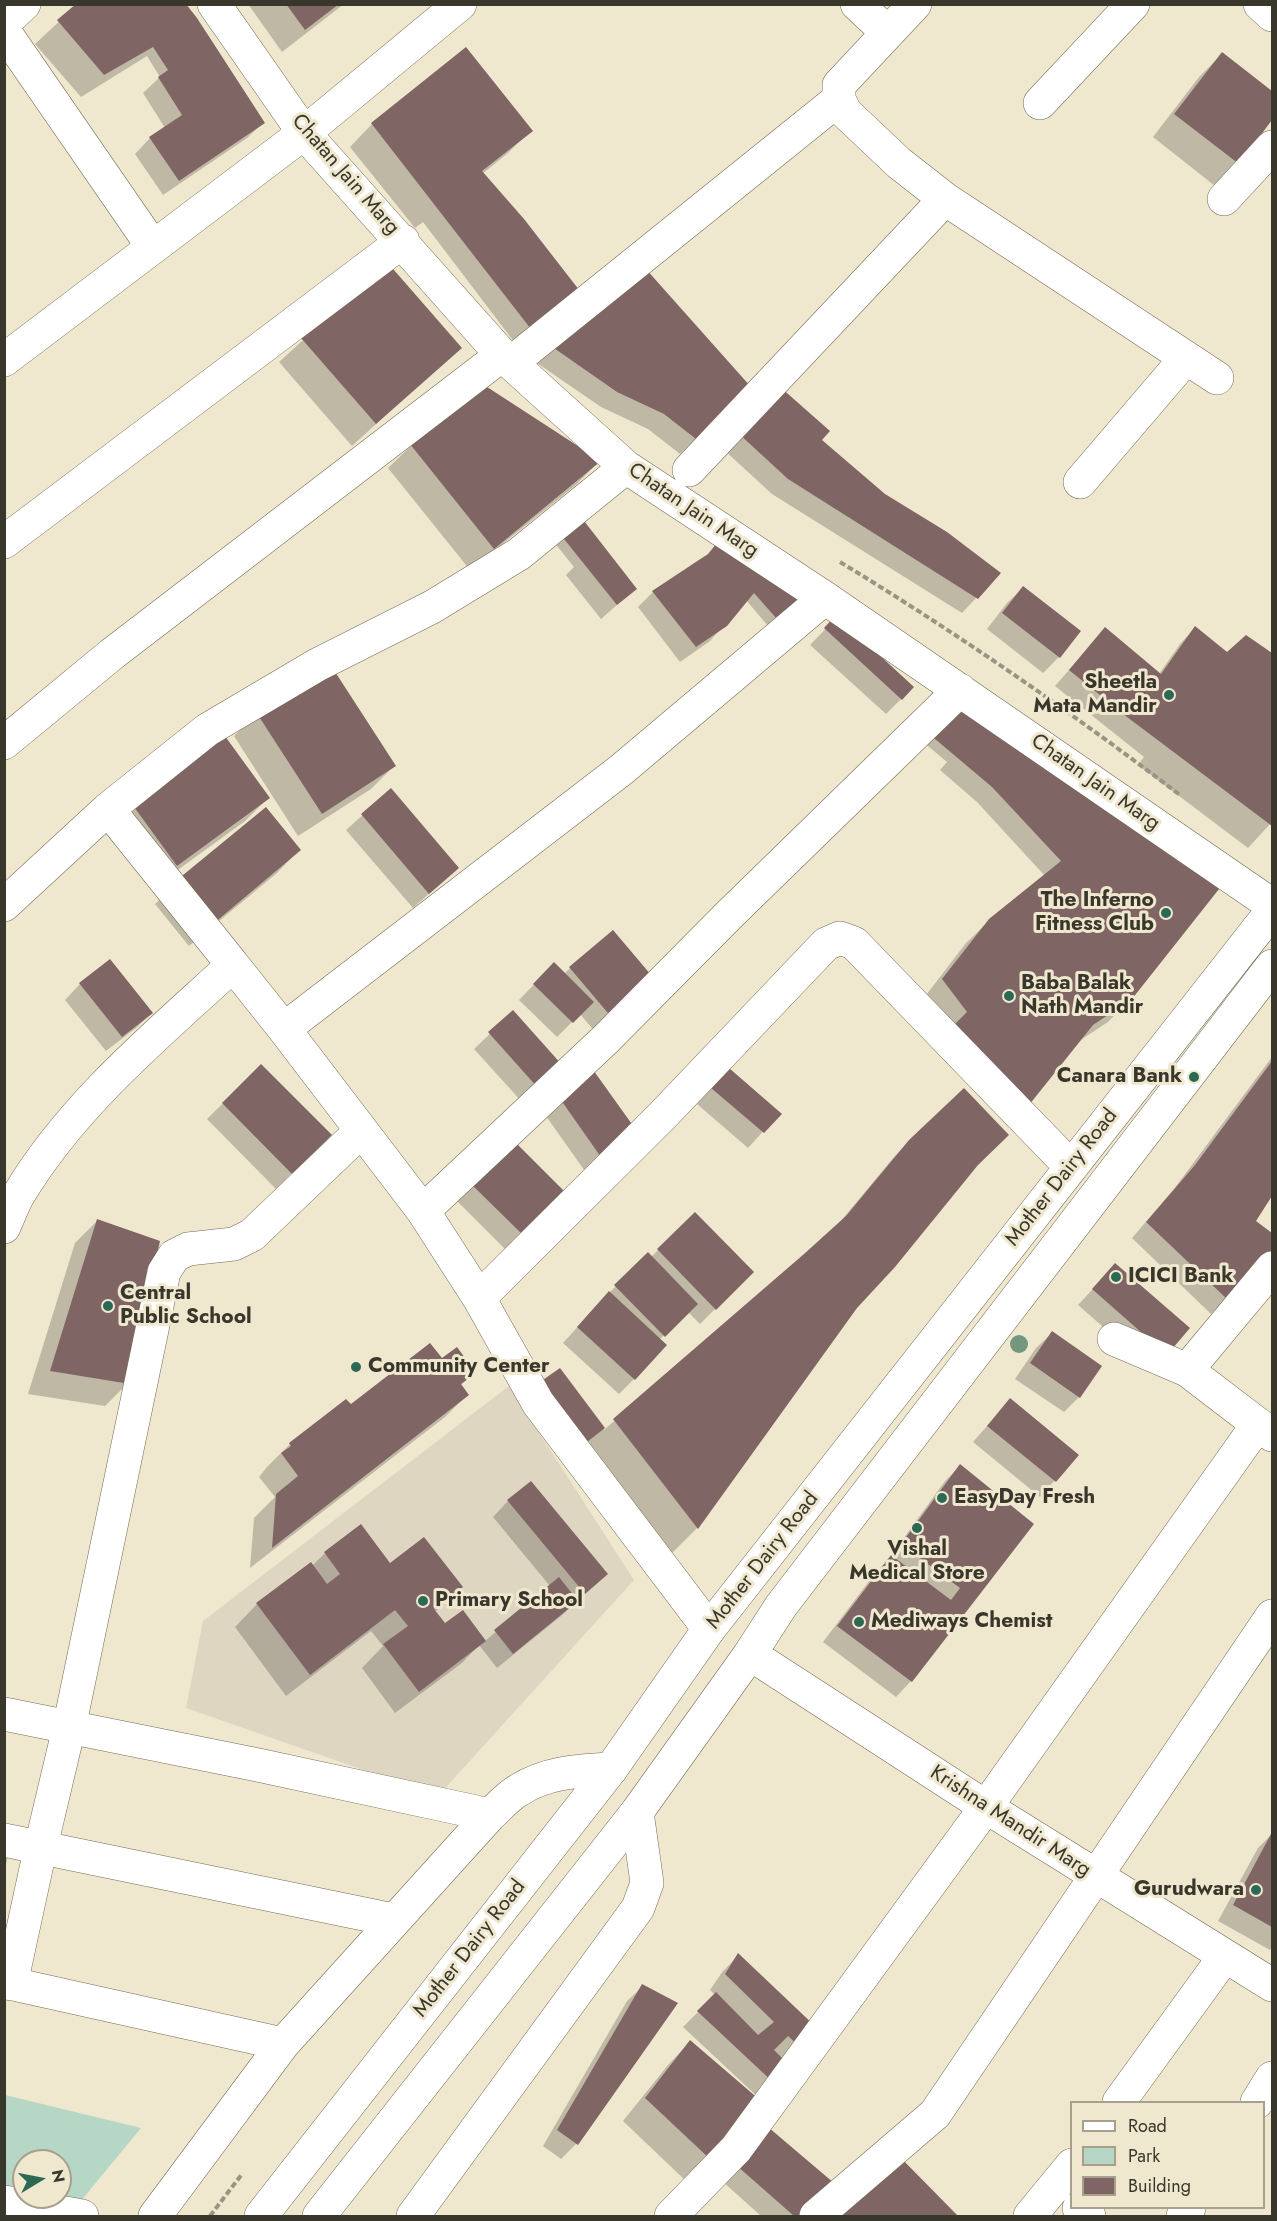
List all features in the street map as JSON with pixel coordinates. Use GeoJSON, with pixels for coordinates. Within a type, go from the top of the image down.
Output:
{"type":"FeatureCollection","features":[{"type":"Feature","properties":{"kind":"street"},"geometry":{"type":"LineString","coordinates":[[4,22],[24,4]]}},
{"type":"Feature","properties":{"kind":"street","name":"Chatan Jain Marg"},"geometry":{"type":"LineString","coordinates":[[214,4],[304,133],[507,359],[626,468],[825,598],[1272,905]]}},
{"type":"Feature","properties":{"kind":"street"},"geometry":{"type":"LineString","coordinates":[[4,360],[304,133],[460,4]]}},
{"type":"Feature","properties":{"kind":"street"},"geometry":{"type":"LineString","coordinates":[[857,4],[888,33]]}},
{"type":"Feature","properties":{"kind":"street"},"geometry":{"type":"LineString","coordinates":[[915,4],[839,85],[839,99],[845,112],[899,163],[945,199],[1216,378]]}},
{"type":"Feature","properties":{"kind":"street"},"geometry":{"type":"LineString","coordinates":[[1040,103],[1133,4]]}},
{"type":"Feature","properties":{"kind":"street"},"geometry":{"type":"LineString","coordinates":[[1260,4],[1272,15]]}},
{"type":"Feature","properties":{"kind":"street"},"geometry":{"type":"LineString","coordinates":[[4,31],[153,247]]}},
{"type":"Feature","properties":{"kind":"street"},"geometry":{"type":"LineString","coordinates":[[4,743],[112,654],[507,359],[839,99]]}},
{"type":"Feature","properties":{"kind":"street"},"geometry":{"type":"LineString","coordinates":[[1224,199],[1272,147]]}},
{"type":"Feature","properties":{"kind":"street"},"geometry":{"type":"LineString","coordinates":[[689,470],[945,199]]}},
{"type":"Feature","properties":{"kind":"street"},"geometry":{"type":"LineString","coordinates":[[4,542],[403,241]]}},
{"type":"Feature","properties":{"kind":"street"},"geometry":{"type":"LineString","coordinates":[[1080,482],[1186,358]]}},
{"type":"Feature","properties":{"kind":"street"},"geometry":{"type":"LineString","coordinates":[[4,905],[108,809],[207,730],[317,665],[432,607],[519,554],[626,468]]}},
{"type":"Feature","properties":{"kind":"street"},"geometry":{"type":"LineString","coordinates":[[284,1029],[621,770],[825,598]]}},
{"type":"Feature","properties":{"kind":"street"},"geometry":{"type":"LineString","coordinates":[[423,1211],[606,1039],[729,915],[960,690]]}},
{"type":"Feature","properties":{"kind":"street"},"geometry":{"type":"LineString","coordinates":[[108,809],[284,1029],[423,1211],[479,1298],[538,1403],[709,1629]]}},
{"type":"Feature","properties":{"kind":"street","name":"Mother Dairy Road"},"geometry":{"type":"LineString","coordinates":[[261,2217],[611,1769],[709,1629],[1272,911]]}},
{"type":"Feature","properties":{"kind":"street"},"geometry":{"type":"LineString","coordinates":[[479,1298],[663,1115],[826,944],[840,938],[854,943],[1071,1167]]}},
{"type":"Feature","properties":{"kind":"street"},"geometry":{"type":"LineString","coordinates":[[4,1227],[18,1195],[69,1123],[136,1055],[233,965]]}},
{"type":"Feature","properties":{"kind":"street","name":"Mother Dairy Road"},"geometry":{"type":"LineString","coordinates":[[319,2217],[637,1812],[750,1654],[781,1606],[1272,966]]}},
{"type":"Feature","properties":{"kind":"street"},"geometry":{"type":"LineString","coordinates":[[283,2044],[8,1983],[69,1728],[164,1272],[174,1256],[188,1249],[234,1244],[252,1234],[362,1131]]}},
{"type":"Feature","properties":{"kind":"street"},"geometry":{"type":"LineString","coordinates":[[1187,1370],[1272,1268]]}},
{"type":"Feature","properties":{"kind":"street"},"geometry":{"type":"LineString","coordinates":[[671,2217],[736,2149],[1265,1430],[1187,1370],[1114,1340]]}},
{"type":"Feature","properties":{"kind":"street"},"geometry":{"type":"LineString","coordinates":[[816,2217],[935,2114],[1097,1878],[1272,1616]]}},
{"type":"Feature","properties":{"kind":"street","name":"Krishna Mandir Marg"},"geometry":{"type":"LineString","coordinates":[[750,1654],[1097,1878],[1272,1985]]}},
{"type":"Feature","properties":{"kind":"street"},"geometry":{"type":"LineString","coordinates":[[4,1714],[490,1815]]}},
{"type":"Feature","properties":{"kind":"street"},"geometry":{"type":"LineString","coordinates":[[155,2217],[283,2044],[490,1815],[517,1791],[541,1779],[565,1772],[611,1769]]}},
{"type":"Feature","properties":{"kind":"street"},"geometry":{"type":"LineString","coordinates":[[414,2217],[638,1908],[647,1883],[637,1812]]}},
{"type":"Feature","properties":{"kind":"street"},"geometry":{"type":"LineString","coordinates":[[4,1840],[393,1920]]}},
{"type":"Feature","properties":{"kind":"street"},"geometry":{"type":"LineString","coordinates":[[1120,2101],[1225,1956]]}},
{"type":"Feature","properties":{"kind":"street"},"geometry":{"type":"LineString","coordinates":[[1258,2101],[1272,2079]]}},
{"type":"Feature","properties":{"kind":"street"},"geometry":{"type":"LineString","coordinates":[[1030,2217],[1066,2184]]}},
{"type":"Feature","properties":{"kind":"street"},"geometry":{"type":"LineString","coordinates":[[4,2202],[82,2217]]}},
{"type":"Feature","properties":{"kind":"path"},"geometry":{"type":"LineString","coordinates":[[210,2217],[242,2175]]}},
{"type":"Feature","properties":{"kind":"shaded area","name":"Primary School"},"geometry":{"type":"Polygon","coordinates":[[[509,1386],[634,1580],[438,1796],[186,1708],[203,1621],[509,1386]]]}},
{"type":"Feature","properties":{"kind":"green space"},"geometry":{"type":"Polygon","coordinates":[[[5,2095],[141,2128],[75,2208],[72,2207],[72,2149],[12,2149],[12,2194],[5,2193],[5,2095]]]}},
{"type":"Feature","properties":{"kind":"building"},"geometry":{"type":"Polygon","coordinates":[[[76,4],[186,4],[265,123],[179,181],[149,137],[182,115],[158,77],[168,70],[153,47],[104,75],[57,20],[76,4]]]}},
{"type":"Feature","properties":{"kind":"building"},"geometry":{"type":"Polygon","coordinates":[[[286,4],[339,4],[305,30],[286,4]]]}},
{"type":"Feature","properties":{"kind":"building"},"geometry":{"type":"Polygon","coordinates":[[[466,47],[533,131],[482,171],[524,219],[583,295],[534,333],[371,123],[466,47]]]}},
{"type":"Feature","properties":{"kind":"building"},"geometry":{"type":"Polygon","coordinates":[[[1222,52],[1272,91],[1272,120],[1239,164],[1174,114],[1222,52]]]}},
{"type":"Feature","properties":{"kind":"building"},"geometry":{"type":"Polygon","coordinates":[[[387,262],[462,348],[376,424],[301,338],[387,262]]]}},
{"type":"Feature","properties":{"kind":"building"},"geometry":{"type":"Polygon","coordinates":[[[645,268],[751,387],[696,439],[664,414],[617,392],[551,346],[645,268]]]}},
{"type":"Feature","properties":{"kind":"building"},"geometry":{"type":"Polygon","coordinates":[[[484,385],[601,461],[494,549],[410,444],[484,385]]]}},
{"type":"Feature","properties":{"kind":"building"},"geometry":{"type":"Polygon","coordinates":[[[779,386],[830,431],[822,440],[885,494],[947,532],[1001,573],[978,599],[788,479],[738,433],[779,386]]]}},
{"type":"Feature","properties":{"kind":"building"},"geometry":{"type":"Polygon","coordinates":[[[581,517],[637,589],[617,605],[560,534],[581,517]]]}},
{"type":"Feature","properties":{"kind":"building"},"geometry":{"type":"Polygon","coordinates":[[[721,538],[801,598],[777,619],[754,593],[727,626],[696,647],[652,591],[708,554],[721,538]]]}},
{"type":"Feature","properties":{"kind":"building"},"geometry":{"type":"Polygon","coordinates":[[[1023,586],[1081,631],[1060,658],[1002,613],[1023,586]]]}},
{"type":"Feature","properties":{"kind":"building"},"geometry":{"type":"Polygon","coordinates":[[[836,615],[914,687],[902,700],[824,628],[836,615]]]}},
{"type":"Feature","properties":{"kind":"building"},"geometry":{"type":"Polygon","coordinates":[[[1195,626],[1227,652],[1246,635],[1272,653],[1272,826],[1127,717],[1069,670],[1105,627],[1161,674],[1195,626]]]}},
{"type":"Feature","properties":{"kind":"building"},"geometry":{"type":"Polygon","coordinates":[[[330,664],[396,766],[322,814],[256,712],[330,664]]]}},
{"type":"Feature","properties":{"kind":"building"},"geometry":{"type":"Polygon","coordinates":[[[959,701],[1223,884],[1132,999],[1093,1025],[1025,1110],[947,1032],[967,1012],[942,979],[989,919],[1061,861],[992,787],[928,733],[959,701]]]}},
{"type":"Feature","properties":{"kind":"building"},"geometry":{"type":"Polygon","coordinates":[[[222,732],[270,798],[177,866],[129,800],[222,732]]]}},
{"type":"Feature","properties":{"kind":"building"},"geometry":{"type":"Polygon","coordinates":[[[391,788],[459,868],[429,894],[361,814],[391,788]]]}},
{"type":"Feature","properties":{"kind":"building"},"geometry":{"type":"Polygon","coordinates":[[[266,807],[301,850],[213,924],[177,880],[266,807]]]}},
{"type":"Feature","properties":{"kind":"building"},"geometry":{"type":"Polygon","coordinates":[[[613,930],[657,982],[613,1019],[569,967],[613,930]]]}},
{"type":"Feature","properties":{"kind":"building"},"geometry":{"type":"Polygon","coordinates":[[[110,959],[153,1013],[122,1037],[79,983],[110,959]]]}},
{"type":"Feature","properties":{"kind":"building"},"geometry":{"type":"Polygon","coordinates":[[[554,962],[594,1002],[573,1023],[533,984],[554,962]]]}},
{"type":"Feature","properties":{"kind":"building"},"geometry":{"type":"Polygon","coordinates":[[[513,1010],[563,1066],[538,1088],[488,1032],[513,1010]]]}},
{"type":"Feature","properties":{"kind":"building"},"geometry":{"type":"Polygon","coordinates":[[[1272,1061],[1272,1196],[1256,1221],[1272,1233],[1272,1256],[1228,1300],[1146,1222],[1195,1165],[1272,1061]]]}},
{"type":"Feature","properties":{"kind":"building"},"geometry":{"type":"Polygon","coordinates":[[[261,1064],[332,1135],[292,1174],[222,1103],[261,1064]]]}},
{"type":"Feature","properties":{"kind":"building"},"geometry":{"type":"Polygon","coordinates":[[[591,1067],[639,1134],[603,1160],[556,1093],[591,1067]]]}},
{"type":"Feature","properties":{"kind":"building"},"geometry":{"type":"Polygon","coordinates":[[[729,1068],[782,1114],[764,1133],[711,1088],[729,1068]]]}},
{"type":"Feature","properties":{"kind":"building"},"geometry":{"type":"Polygon","coordinates":[[[964,1088],[1009,1135],[978,1165],[895,1267],[857,1308],[698,1529],[613,1419],[846,1216],[909,1140],[964,1088]]]}},
{"type":"Feature","properties":{"kind":"building"},"geometry":{"type":"Polygon","coordinates":[[[511,1138],[566,1193],[524,1236],[468,1181],[511,1138]]]}},
{"type":"Feature","properties":{"kind":"building"},"geometry":{"type":"Polygon","coordinates":[[[695,1212],[754,1272],[716,1310],[657,1249],[695,1212]]]}},
{"type":"Feature","properties":{"kind":"building","name":"Central Public School"},"geometry":{"type":"Polygon","coordinates":[[[97,1219],[160,1241],[130,1384],[50,1371],[97,1219]]]}},
{"type":"Feature","properties":{"kind":"building"},"geometry":{"type":"Polygon","coordinates":[[[648,1252],[698,1304],[665,1337],[614,1285],[648,1252]]]}},
{"type":"Feature","properties":{"kind":"building"},"geometry":{"type":"Polygon","coordinates":[[[1115,1263],[1190,1328],[1167,1355],[1092,1289],[1115,1263]]]}},
{"type":"Feature","properties":{"kind":"building"},"geometry":{"type":"Polygon","coordinates":[[[609,1291],[667,1345],[635,1380],[577,1327],[609,1291]]]}},
{"type":"Feature","properties":{"kind":"building"},"geometry":{"type":"Polygon","coordinates":[[[1052,1331],[1102,1366],[1080,1398],[1030,1363],[1052,1331]]]}},
{"type":"Feature","properties":{"kind":"building"},"geometry":{"type":"Polygon","coordinates":[[[430,1343],[442,1358],[457,1347],[476,1373],[461,1384],[469,1395],[272,1548],[276,1494],[298,1476],[281,1453],[291,1446],[289,1443],[346,1399],[351,1404],[430,1343]]]}},
{"type":"Feature","properties":{"kind":"building"},"geometry":{"type":"Polygon","coordinates":[[[560,1368],[605,1428],[583,1445],[537,1384],[560,1368]]]}},
{"type":"Feature","properties":{"kind":"building"},"geometry":{"type":"Polygon","coordinates":[[[1010,1398],[1079,1455],[1056,1482],[987,1426],[1010,1398]]]}},
{"type":"Feature","properties":{"kind":"building"},"geometry":{"type":"Polygon","coordinates":[[[960,1464],[1034,1524],[912,1682],[837,1626],[891,1555],[951,1600],[960,1588],[901,1544],[960,1464]]]}},
{"type":"Feature","properties":{"kind":"building"},"geometry":{"type":"Polygon","coordinates":[[[531,1481],[608,1574],[585,1594],[507,1500],[531,1481]]]}},
{"type":"Feature","properties":{"kind":"building"},"geometry":{"type":"Polygon","coordinates":[[[361,1524],[390,1563],[424,1537],[463,1587],[434,1609],[445,1623],[463,1610],[486,1641],[419,1692],[383,1644],[408,1626],[395,1610],[310,1675],[256,1603],[311,1562],[327,1584],[340,1574],[324,1552],[361,1524]]]}},
{"type":"Feature","properties":{"kind":"building"},"geometry":{"type":"Polygon","coordinates":[[[559,1577],[578,1601],[513,1654],[494,1630],[559,1577]]]}},
{"type":"Feature","properties":{"kind":"building","name":"Gurudwara"},"geometry":{"type":"Polygon","coordinates":[[[1272,1832],[1272,1927],[1233,1905],[1272,1832]]]}},
{"type":"Feature","properties":{"kind":"building"},"geometry":{"type":"Polygon","coordinates":[[[738,1953],[817,2028],[802,2049],[788,2036],[774,2050],[790,2066],[776,2085],[697,2011],[716,1992],[758,2035],[774,2022],[725,1974],[738,1953]]]}},
{"type":"Feature","properties":{"kind":"building"},"geometry":{"type":"Polygon","coordinates":[[[642,1984],[678,2003],[578,2145],[557,2130],[642,1984]]]}},
{"type":"Feature","properties":{"kind":"building"},"geometry":{"type":"Polygon","coordinates":[[[690,2040],[761,2101],[711,2160],[645,2098],[690,2040]]]}},
{"type":"Feature","properties":{"kind":"building"},"geometry":{"type":"Polygon","coordinates":[[[768,2127],[841,2189],[812,2216],[794,2216],[736,2165],[768,2127]]]}},
{"type":"Feature","properties":{"kind":"building"},"geometry":{"type":"Polygon","coordinates":[[[898,2155],[958,2216],[823,2216],[898,2155]]]}},
{"type":"Feature","properties":{"kind":"place","name":"Sheetla Mata Mandir"},"geometry":{"type":"Point","coordinates":[1169,695]}},
{"type":"Feature","properties":{"kind":"place","name":"The Inferno Fitness Club"},"geometry":{"type":"Point","coordinates":[1166,913]}},
{"type":"Feature","properties":{"kind":"place","name":"Baba Balak Nath Mandir"},"geometry":{"type":"Point","coordinates":[1009,996]}},
{"type":"Feature","properties":{"kind":"place","name":"Canara Bank"},"geometry":{"type":"Point","coordinates":[1194,1077]}},
{"type":"Feature","properties":{"kind":"place","name":"ICICI Bank"},"geometry":{"type":"Point","coordinates":[1116,1277]}},
{"type":"Feature","properties":{"kind":"place","name":"Central Public School"},"geometry":{"type":"Point","coordinates":[108,1306]}},
{"type":"Feature","properties":{"kind":"place","name":"Community Center"},"geometry":{"type":"Point","coordinates":[356,1367]}},
{"type":"Feature","properties":{"kind":"place","name":"EasyDay Fresh"},"geometry":{"type":"Point","coordinates":[942,1498]}},
{"type":"Feature","properties":{"kind":"place","name":"Vishal Medical Store"},"geometry":{"type":"Point","coordinates":[917,1528]}},
{"type":"Feature","properties":{"kind":"place","name":"Primary School"},"geometry":{"type":"Point","coordinates":[423,1601]}},
{"type":"Feature","properties":{"kind":"place","name":"Mediways Chemist"},"geometry":{"type":"Point","coordinates":[859,1622]}},
{"type":"Feature","properties":{"kind":"place","name":"Gurudwara"},"geometry":{"type":"Point","coordinates":[1256,1890]}}]}
